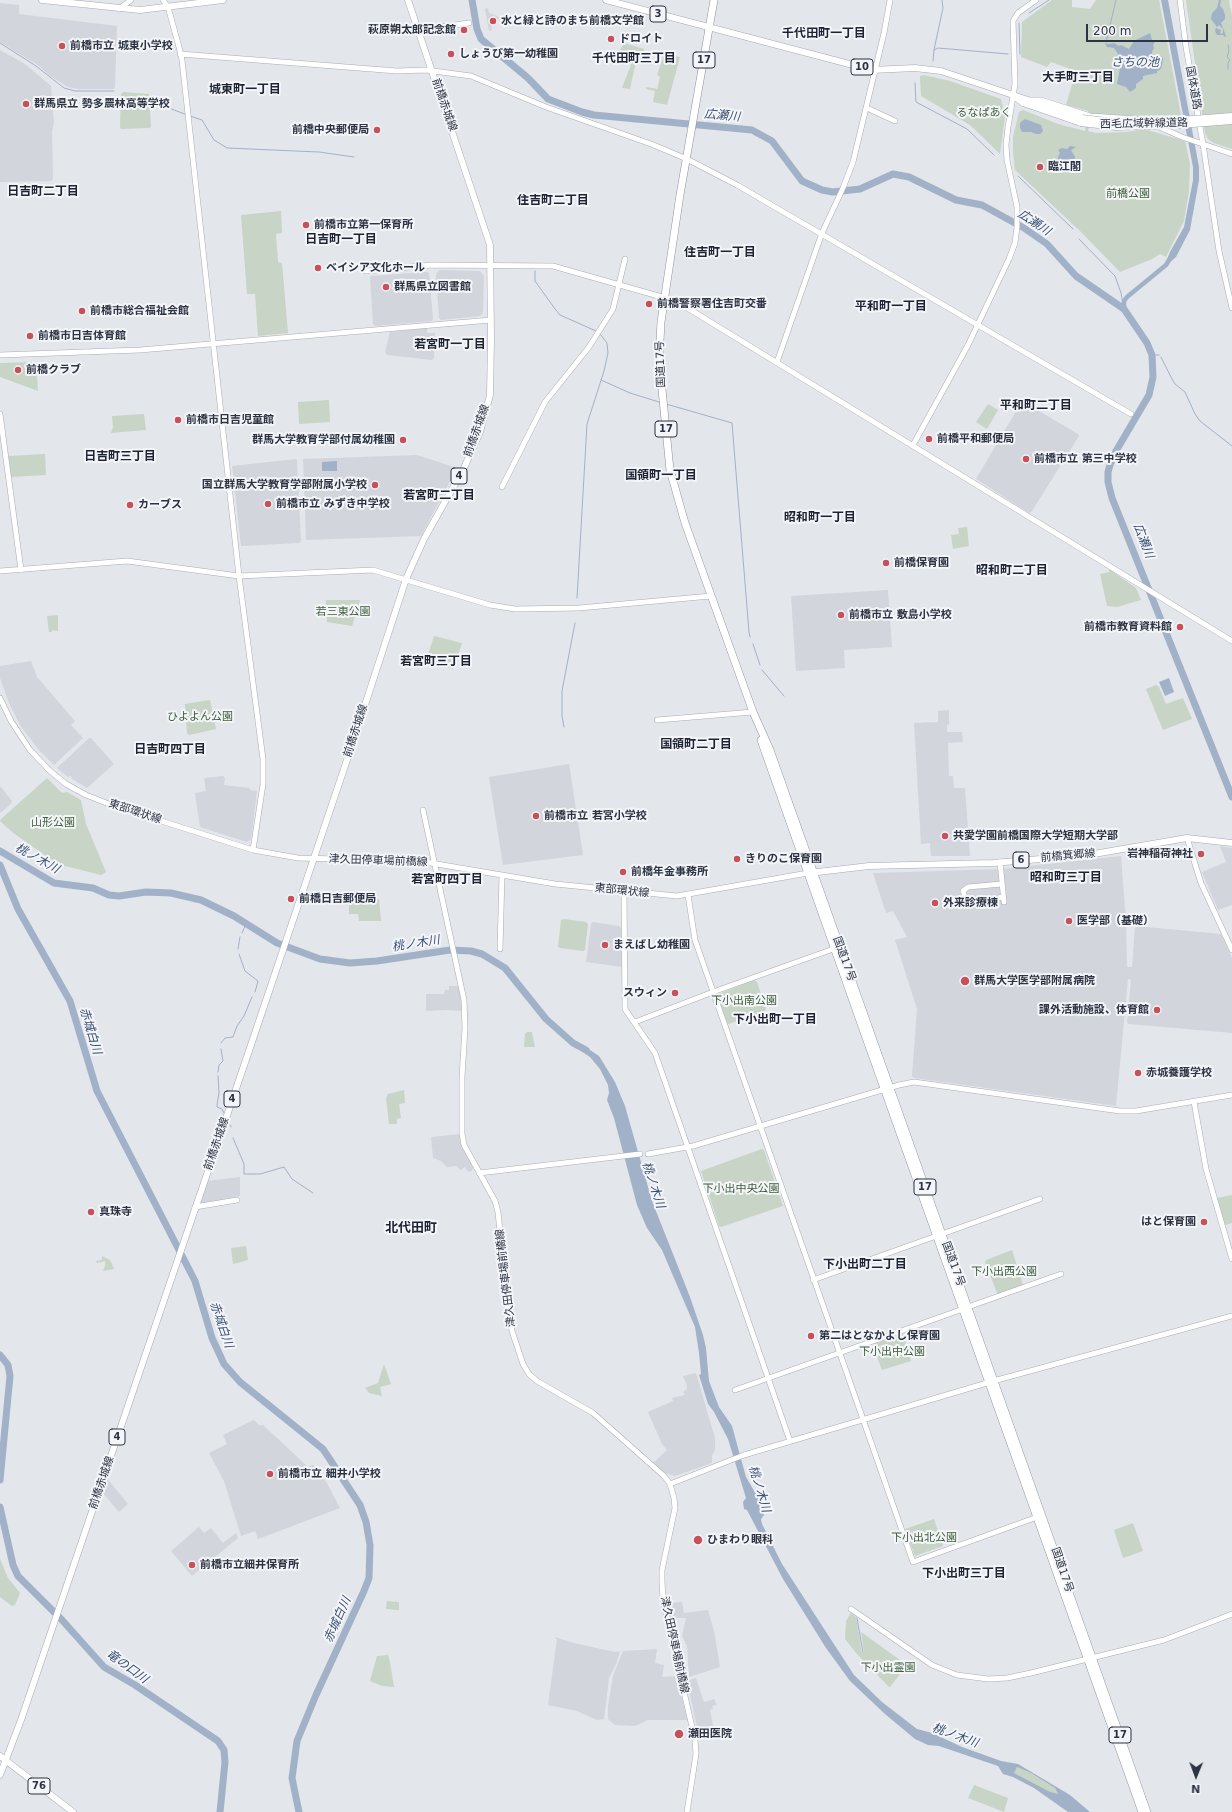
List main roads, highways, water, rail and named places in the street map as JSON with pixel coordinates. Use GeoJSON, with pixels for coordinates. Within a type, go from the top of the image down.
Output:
{"type":"FeatureCollection","features":[{"type":"Feature","properties":{"kind":"highway","name":"国道17号"},"geometry":{"type":"LineString","coordinates":[[714,0],[660,326],[659,359],[670,470],[680,507],[711,596],[754,715],[770,750],[837,948],[1040,1516],[1142,1812]]}},
{"type":"Feature","properties":{"kind":"highway","name":"国道17号"},"geometry":{"type":"LineString","coordinates":[[1090,1658],[1148,1812]]}},
{"type":"Feature","properties":{"kind":"main road"},"geometry":{"type":"LineString","coordinates":[[42,0],[140,10],[223,0]]}},
{"type":"Feature","properties":{"kind":"main road","name":"前橋赤城線"},"geometry":{"type":"LineString","coordinates":[[3,1758],[58,1610],[313,859],[406,579],[424,538],[464,468],[484,418],[491,386],[490,245],[408,0]]}},
{"type":"Feature","properties":{"kind":"main road","name":"3"},"geometry":{"type":"LineString","coordinates":[[606,0],[710,28]]}},
{"type":"Feature","properties":{"kind":"main road","name":"西毛広域幹線道路"},"geometry":{"type":"LineString","coordinates":[[710,28],[875,70],[915,68],[936,70],[1030,100],[1082,120],[1116,122],[1179,120],[1232,116]]}},
{"type":"Feature","properties":{"kind":"main road","name":"西毛広域幹線道路"},"geometry":{"type":"LineString","coordinates":[[1014,96],[1022,103],[1082,120],[1116,127],[1180,125],[1232,121]]}},
{"type":"Feature","properties":{"kind":"main road","name":"前橋箕郷線"},"geometry":{"type":"LineString","coordinates":[[811,873],[869,866],[1000,862],[1103,853],[1187,838],[1232,843]]}},
{"type":"Feature","properties":{"kind":"main road","name":"4"},"geometry":{"type":"LineString","coordinates":[[0,1775],[3,1758]]}},
{"type":"Feature","properties":{"kind":"main road","name":"76"},"geometry":{"type":"LineString","coordinates":[[3,1758],[74,1812]]}},
{"type":"Feature","properties":{"kind":"water"},"geometry":{"type":"Polygon","coordinates":[[[1161,0],[1168,0],[1199,167],[1199,180],[1190,230],[1176,257],[1166,266],[1165,264],[1170,252],[1184,227],[1193,180],[1193,167],[1161,0]]]}},
{"type":"Feature","properties":{"kind":"water"},"geometry":{"type":"Polygon","coordinates":[[[1219,0],[1221,0],[1220,6],[1225,15],[1225,19],[1221,23],[1226,36],[1225,37],[1223,35],[1217,35],[1215,31],[1216,28],[1221,30],[1220,34],[1223,33],[1223,29],[1219,25],[1217,27],[1211,19],[1212,13],[1217,8],[1219,0]]]}},
{"type":"Feature","properties":{"kind":"water","name":"さちの池"},"geometry":{"type":"Polygon","coordinates":[[[1150,33],[1152,40],[1155,43],[1153,44],[1154,48],[1152,56],[1160,56],[1163,58],[1162,66],[1157,73],[1143,76],[1143,79],[1136,84],[1136,88],[1130,92],[1126,87],[1117,84],[1120,68],[1113,65],[1118,54],[1114,48],[1107,47],[1105,43],[1114,43],[1129,49],[1134,41],[1150,33]]]}},
{"type":"Feature","properties":{"kind":"water"},"geometry":{"type":"Polygon","coordinates":[[[1025,119],[1041,125],[1043,131],[1040,134],[1022,132],[1020,123],[1025,119]]]}},
{"type":"Feature","properties":{"kind":"water"},"geometry":{"type":"Polygon","coordinates":[[[1070,146],[1076,147],[1071,150],[1075,157],[1074,164],[1062,164],[1058,161],[1060,153],[1058,150],[1062,148],[1067,149],[1070,146]]]}},
{"type":"Feature","properties":{"kind":"water"},"geometry":{"type":"Polygon","coordinates":[[[337,461],[337,471],[322,471],[322,462],[337,461]]]}},
{"type":"Feature","properties":{"kind":"water"},"geometry":{"type":"Polygon","coordinates":[[[1169,678],[1174,692],[1165,696],[1159,682],[1169,678]]]}},
{"type":"Feature","properties":{"kind":"water"},"geometry":{"type":"Polygon","coordinates":[[[571,1044],[587,1048],[599,1056],[615,1082],[625,1106],[652,1201],[690,1297],[703,1335],[706,1348],[709,1381],[719,1407],[732,1426],[746,1477],[760,1501],[759,1502],[764,1515],[761,1519],[762,1524],[782,1564],[854,1675],[882,1702],[917,1729],[932,1733],[962,1747],[1001,1761],[1018,1764],[1070,1795],[1090,1812],[1068,1812],[1034,1788],[1013,1777],[1003,1774],[998,1766],[939,1746],[928,1745],[915,1739],[885,1714],[850,1681],[826,1648],[783,1579],[747,1510],[744,1509],[743,1502],[746,1498],[728,1439],[714,1412],[708,1404],[699,1375],[701,1374],[695,1327],[662,1250],[647,1228],[637,1205],[614,1118],[607,1100],[609,1093],[608,1085],[600,1069],[590,1057],[571,1044]],[[1017,1767],[1014,1773],[1050,1792],[1058,1794],[1055,1788],[1031,1773],[1017,1767]]]}},
{"type":"Feature","properties":{"kind":"waterway","name":"広瀬川"},"geometry":{"type":"LineString","coordinates":[[472,0],[477,29],[481,39],[528,78],[548,99],[594,115],[752,130],[772,141],[802,181],[822,190],[833,192],[860,189],[893,174],[909,177],[956,200],[982,205],[1024,228],[1047,244],[1076,276],[1124,309],[1147,343],[1152,355],[1153,377],[1149,395],[1116,451],[1108,472],[1108,482],[1112,498],[1232,797]]}},
{"type":"Feature","properties":{"kind":"waterway"},"geometry":{"type":"LineString","coordinates":[[934,50],[943,8],[942,0]]}},
{"type":"Feature","properties":{"kind":"waterway"},"geometry":{"type":"LineString","coordinates":[[1029,13],[1049,0]]}},
{"type":"Feature","properties":{"kind":"waterway"},"geometry":{"type":"LineString","coordinates":[[1106,42],[1116,0]]}},
{"type":"Feature","properties":{"kind":"waterway"},"geometry":{"type":"LineString","coordinates":[[1019,23],[1020,54]]}},
{"type":"Feature","properties":{"kind":"waterway"},"geometry":{"type":"LineString","coordinates":[[0,43],[36,66],[64,88],[75,91],[114,91]]}},
{"type":"Feature","properties":{"kind":"waterway"},"geometry":{"type":"LineString","coordinates":[[1228,45],[1229,51],[1227,57],[1230,60],[1228,63],[1228,69]]}},
{"type":"Feature","properties":{"kind":"waterway"},"geometry":{"type":"LineString","coordinates":[[933,61],[934,50],[938,48],[1008,54]]}},
{"type":"Feature","properties":{"kind":"waterway"},"geometry":{"type":"LineString","coordinates":[[915,83],[916,102],[967,129],[994,155]]}},
{"type":"Feature","properties":{"kind":"waterway"},"geometry":{"type":"LineString","coordinates":[[151,101],[187,115]]}},
{"type":"Feature","properties":{"kind":"waterway"},"geometry":{"type":"LineString","coordinates":[[190,116],[202,120],[214,140],[227,148],[319,152],[354,157]]}},
{"type":"Feature","properties":{"kind":"waterway"},"geometry":{"type":"LineString","coordinates":[[1018,176],[1073,229]]}},
{"type":"Feature","properties":{"kind":"waterway"},"geometry":{"type":"LineString","coordinates":[[1079,239],[1115,276],[1121,293],[1124,309]]}},
{"type":"Feature","properties":{"kind":"waterway"},"geometry":{"type":"LineString","coordinates":[[1124,309],[1124,301],[1127,297],[1166,265],[1169,260]]}},
{"type":"Feature","properties":{"kind":"waterway"},"geometry":{"type":"LineString","coordinates":[[535,271],[535,281],[560,315],[596,331]]}},
{"type":"Feature","properties":{"kind":"waterway"},"geometry":{"type":"LineString","coordinates":[[577,598],[587,424],[604,371],[608,353],[607,343],[600,334]]}},
{"type":"Feature","properties":{"kind":"waterway","name":"広瀬川"},"geometry":{"type":"LineString","coordinates":[[1152,355],[1159,355]]}},
{"type":"Feature","properties":{"kind":"waterway"},"geometry":{"type":"LineString","coordinates":[[1161,357],[1175,384],[1185,392],[1195,414],[1200,421],[1232,446]]}},
{"type":"Feature","properties":{"kind":"waterway"},"geometry":{"type":"LineString","coordinates":[[601,380],[630,393],[659,402]]}},
{"type":"Feature","properties":{"kind":"waterway"},"geometry":{"type":"LineString","coordinates":[[666,404],[732,423],[750,637]]}},
{"type":"Feature","properties":{"kind":"waterway"},"geometry":{"type":"LineString","coordinates":[[564,727],[562,716],[562,691],[575,623]]}},
{"type":"Feature","properties":{"kind":"waterway"},"geometry":{"type":"LineString","coordinates":[[753,644],[760,665]]}},
{"type":"Feature","properties":{"kind":"waterway"},"geometry":{"type":"LineString","coordinates":[[762,670],[784,696]]}},
{"type":"Feature","properties":{"kind":"waterway","name":"桃ノ木川"},"geometry":{"type":"LineString","coordinates":[[0,851],[54,883],[93,888],[109,895],[119,896],[146,892],[171,893],[201,900],[234,916],[277,943],[320,959],[350,963],[377,961],[450,950],[471,951],[482,954],[505,968],[546,1019],[573,1043],[586,1050]]}},
{"type":"Feature","properties":{"kind":"waterway","name":"赤城白川"},"geometry":{"type":"LineString","coordinates":[[0,865],[18,909],[70,1001],[97,1091],[195,1281],[212,1338],[224,1364],[240,1382],[323,1449],[360,1505],[366,1522],[370,1545],[369,1578],[316,1695],[297,1741],[292,1778],[299,1812]]}},
{"type":"Feature","properties":{"kind":"waterway"},"geometry":{"type":"LineString","coordinates":[[242,933],[246,924]]}},
{"type":"Feature","properties":{"kind":"waterway"},"geometry":{"type":"LineString","coordinates":[[238,949],[240,937]]}},
{"type":"Feature","properties":{"kind":"waterway"},"geometry":{"type":"LineString","coordinates":[[239,954],[245,971],[258,981],[255,992]]}},
{"type":"Feature","properties":{"kind":"waterway"},"geometry":{"type":"LineString","coordinates":[[221,1043],[225,1038],[233,1037],[252,997]]}},
{"type":"Feature","properties":{"kind":"waterway"},"geometry":{"type":"LineString","coordinates":[[218,1072],[219,1065],[223,1061],[221,1049]]}},
{"type":"Feature","properties":{"kind":"waterway"},"geometry":{"type":"LineString","coordinates":[[218,1076],[219,1093],[217,1107],[222,1109],[224,1113]]}},
{"type":"Feature","properties":{"kind":"waterway"},"geometry":{"type":"LineString","coordinates":[[228,1121],[231,1127]]}},
{"type":"Feature","properties":{"kind":"waterway"},"geometry":{"type":"LineString","coordinates":[[233,1138],[244,1164],[244,1174],[260,1174],[284,1167],[292,1179],[313,1193]]}},
{"type":"Feature","properties":{"kind":"waterway","name":"竜の口川"},"geometry":{"type":"LineString","coordinates":[[0,1355],[8,1365],[10,1376],[0,1480]]}},
{"type":"Feature","properties":{"kind":"waterway","name":"竜の口川"},"geometry":{"type":"LineString","coordinates":[[0,1507],[13,1565],[18,1576],[62,1620],[104,1667],[135,1685],[218,1741],[224,1750],[225,1762],[220,1812]]}},
{"type":"Feature","properties":{"kind":"waterway"},"geometry":{"type":"LineString","coordinates":[[857,1618],[863,1653]]}},
{"type":"Feature","properties":{"kind":"place","name":"水と緑と詩のまち前橋文学館"},"geometry":{"type":"Point","coordinates":[493,21]}},
{"type":"Feature","properties":{"kind":"place","name":"萩原朔太郎記念館"},"geometry":{"type":"Point","coordinates":[464,30]}},
{"type":"Feature","properties":{"kind":"place","name":"ドロイト"},"geometry":{"type":"Point","coordinates":[611,39]}},
{"type":"Feature","properties":{"kind":"place","name":"前橋市立 城東小学校"},"geometry":{"type":"Point","coordinates":[62,46]}},
{"type":"Feature","properties":{"kind":"place","name":"しょうび第一幼稚園"},"geometry":{"type":"Point","coordinates":[451,54]}},
{"type":"Feature","properties":{"kind":"place","name":"群馬県立 勢多農林高等学校"},"geometry":{"type":"Point","coordinates":[26,104]}},
{"type":"Feature","properties":{"kind":"place","name":"前橋中央郵便局"},"geometry":{"type":"Point","coordinates":[377,130]}},
{"type":"Feature","properties":{"kind":"place","name":"臨江閣"},"geometry":{"type":"Point","coordinates":[1040,167]}},
{"type":"Feature","properties":{"kind":"place","name":"前橋市立第一保育所"},"geometry":{"type":"Point","coordinates":[306,225]}},
{"type":"Feature","properties":{"kind":"place","name":"ベイシア文化ホール"},"geometry":{"type":"Point","coordinates":[318,268]}},
{"type":"Feature","properties":{"kind":"place","name":"群馬県立図書館"},"geometry":{"type":"Point","coordinates":[386,287]}},
{"type":"Feature","properties":{"kind":"place","name":"前橋警察署住吉町交番"},"geometry":{"type":"Point","coordinates":[649,304]}},
{"type":"Feature","properties":{"kind":"place","name":"前橋市総合福祉会館"},"geometry":{"type":"Point","coordinates":[82,311]}},
{"type":"Feature","properties":{"kind":"place","name":"前橋市日吉体育館"},"geometry":{"type":"Point","coordinates":[30,336]}},
{"type":"Feature","properties":{"kind":"place","name":"前橋クラブ"},"geometry":{"type":"Point","coordinates":[18,370]}},
{"type":"Feature","properties":{"kind":"place","name":"前橋市日吉児童館"},"geometry":{"type":"Point","coordinates":[178,420]}},
{"type":"Feature","properties":{"kind":"place","name":"前橋平和郵便局"},"geometry":{"type":"Point","coordinates":[929,439]}},
{"type":"Feature","properties":{"kind":"place","name":"群馬大学教育学部付属幼稚園"},"geometry":{"type":"Point","coordinates":[403,440]}},
{"type":"Feature","properties":{"kind":"place","name":"前橋市立 第三中学校"},"geometry":{"type":"Point","coordinates":[1026,459]}},
{"type":"Feature","properties":{"kind":"place","name":"国立群馬大学教育学部附属小学校"},"geometry":{"type":"Point","coordinates":[375,485]}},
{"type":"Feature","properties":{"kind":"place","name":"前橋市立 みずき中学校"},"geometry":{"type":"Point","coordinates":[268,504]}},
{"type":"Feature","properties":{"kind":"place","name":"カーブス"},"geometry":{"type":"Point","coordinates":[130,505]}},
{"type":"Feature","properties":{"kind":"place","name":"前橋保育園"},"geometry":{"type":"Point","coordinates":[886,563]}},
{"type":"Feature","properties":{"kind":"place","name":"前橋市立 敷島小学校"},"geometry":{"type":"Point","coordinates":[841,615]}},
{"type":"Feature","properties":{"kind":"place","name":"前橋市教育資料館"},"geometry":{"type":"Point","coordinates":[1180,627]}},
{"type":"Feature","properties":{"kind":"place","name":"前橋市立 若宮小学校"},"geometry":{"type":"Point","coordinates":[536,816]}},
{"type":"Feature","properties":{"kind":"place","name":"共愛学園前橋国際大学短期大学部"},"geometry":{"type":"Point","coordinates":[945,836]}},
{"type":"Feature","properties":{"kind":"place","name":"岩神稲荷神社"},"geometry":{"type":"Point","coordinates":[1201,854]}},
{"type":"Feature","properties":{"kind":"place","name":"きりのこ保育園"},"geometry":{"type":"Point","coordinates":[737,859]}},
{"type":"Feature","properties":{"kind":"place","name":"前橋年金事務所"},"geometry":{"type":"Point","coordinates":[623,872]}},
{"type":"Feature","properties":{"kind":"place","name":"前橋日吉郵便局"},"geometry":{"type":"Point","coordinates":[291,899]}},
{"type":"Feature","properties":{"kind":"place","name":"外来診療棟"},"geometry":{"type":"Point","coordinates":[935,903]}},
{"type":"Feature","properties":{"kind":"place","name":"医学部（基礎）"},"geometry":{"type":"Point","coordinates":[1069,921]}},
{"type":"Feature","properties":{"kind":"place","name":"まえばし幼稚園"},"geometry":{"type":"Point","coordinates":[605,945]}},
{"type":"Feature","properties":{"kind":"place","name":"群馬大学医学部附属病院"},"geometry":{"type":"Point","coordinates":[965,981]}},
{"type":"Feature","properties":{"kind":"place","name":"スウィン"},"geometry":{"type":"Point","coordinates":[675,993]}},
{"type":"Feature","properties":{"kind":"place","name":"課外活動施設、体育館"},"geometry":{"type":"Point","coordinates":[1157,1010]}},
{"type":"Feature","properties":{"kind":"place","name":"赤城養護学校"},"geometry":{"type":"Point","coordinates":[1138,1073]}},
{"type":"Feature","properties":{"kind":"place","name":"真珠寺"},"geometry":{"type":"Point","coordinates":[91,1212]}},
{"type":"Feature","properties":{"kind":"place","name":"はと保育園"},"geometry":{"type":"Point","coordinates":[1204,1222]}},
{"type":"Feature","properties":{"kind":"place","name":"第二はとなかよし保育園"},"geometry":{"type":"Point","coordinates":[811,1336]}},
{"type":"Feature","properties":{"kind":"place","name":"前橋市立 細井小学校"},"geometry":{"type":"Point","coordinates":[270,1474]}},
{"type":"Feature","properties":{"kind":"place","name":"ひまわり眼科"},"geometry":{"type":"Point","coordinates":[698,1540]}},
{"type":"Feature","properties":{"kind":"place","name":"前橋市立細井保育所"},"geometry":{"type":"Point","coordinates":[192,1565]}},
{"type":"Feature","properties":{"kind":"place","name":"瀬田医院"},"geometry":{"type":"Point","coordinates":[679,1734]}},
{"type":"Feature","properties":{"kind":"district","name":"千代田町一丁目"},"geometry":{"type":"Point","coordinates":[824,34]}},
{"type":"Feature","properties":{"kind":"district","name":"千代田町三丁目"},"geometry":{"type":"Point","coordinates":[634,59]}},
{"type":"Feature","properties":{"kind":"district","name":"大手町三丁目"},"geometry":{"type":"Point","coordinates":[1078,78]}},
{"type":"Feature","properties":{"kind":"district","name":"城東町一丁目"},"geometry":{"type":"Point","coordinates":[245,90]}},
{"type":"Feature","properties":{"kind":"district","name":"日吉町二丁目"},"geometry":{"type":"Point","coordinates":[43,192]}},
{"type":"Feature","properties":{"kind":"district","name":"住吉町二丁目"},"geometry":{"type":"Point","coordinates":[553,201]}},
{"type":"Feature","properties":{"kind":"district","name":"日吉町一丁目"},"geometry":{"type":"Point","coordinates":[341,240]}},
{"type":"Feature","properties":{"kind":"district","name":"住吉町一丁目"},"geometry":{"type":"Point","coordinates":[720,253]}},
{"type":"Feature","properties":{"kind":"district","name":"平和町一丁目"},"geometry":{"type":"Point","coordinates":[891,307]}},
{"type":"Feature","properties":{"kind":"district","name":"若宮町一丁目"},"geometry":{"type":"Point","coordinates":[450,345]}},
{"type":"Feature","properties":{"kind":"district","name":"平和町二丁目"},"geometry":{"type":"Point","coordinates":[1036,406]}},
{"type":"Feature","properties":{"kind":"district","name":"日吉町三丁目"},"geometry":{"type":"Point","coordinates":[120,457]}},
{"type":"Feature","properties":{"kind":"district","name":"国領町一丁目"},"geometry":{"type":"Point","coordinates":[661,476]}},
{"type":"Feature","properties":{"kind":"district","name":"若宮町二丁目"},"geometry":{"type":"Point","coordinates":[439,496]}},
{"type":"Feature","properties":{"kind":"district","name":"昭和町一丁目"},"geometry":{"type":"Point","coordinates":[820,518]}},
{"type":"Feature","properties":{"kind":"district","name":"昭和町二丁目"},"geometry":{"type":"Point","coordinates":[1012,571]}},
{"type":"Feature","properties":{"kind":"district","name":"若宮町三丁目"},"geometry":{"type":"Point","coordinates":[436,662]}},
{"type":"Feature","properties":{"kind":"district","name":"国領町二丁目"},"geometry":{"type":"Point","coordinates":[696,745]}},
{"type":"Feature","properties":{"kind":"district","name":"日吉町四丁目"},"geometry":{"type":"Point","coordinates":[170,750]}},
{"type":"Feature","properties":{"kind":"district","name":"昭和町三丁目"},"geometry":{"type":"Point","coordinates":[1066,878]}},
{"type":"Feature","properties":{"kind":"district","name":"若宮町四丁目"},"geometry":{"type":"Point","coordinates":[447,880]}},
{"type":"Feature","properties":{"kind":"district","name":"下小出町一丁目"},"geometry":{"type":"Point","coordinates":[775,1020]}},
{"type":"Feature","properties":{"kind":"district","name":"北代田町"},"geometry":{"type":"Point","coordinates":[411,1229]}},
{"type":"Feature","properties":{"kind":"district","name":"下小出町二丁目"},"geometry":{"type":"Point","coordinates":[865,1265]}},
{"type":"Feature","properties":{"kind":"district","name":"下小出町三丁目"},"geometry":{"type":"Point","coordinates":[964,1574]}},
{"type":"Feature","properties":{"kind":"park label","name":"るなぱあく"},"geometry":{"type":"Point","coordinates":[984,113]}},
{"type":"Feature","properties":{"kind":"park label","name":"前橋公園"},"geometry":{"type":"Point","coordinates":[1128,194]}},
{"type":"Feature","properties":{"kind":"park label","name":"若三東公園"},"geometry":{"type":"Point","coordinates":[343,612]}},
{"type":"Feature","properties":{"kind":"park label","name":"ひよよん公園"},"geometry":{"type":"Point","coordinates":[200,717]}},
{"type":"Feature","properties":{"kind":"park label","name":"山形公園"},"geometry":{"type":"Point","coordinates":[53,823]}},
{"type":"Feature","properties":{"kind":"park label","name":"下小出南公園"},"geometry":{"type":"Point","coordinates":[744,1001]}},
{"type":"Feature","properties":{"kind":"park label","name":"下小出中央公園"},"geometry":{"type":"Point","coordinates":[741,1189]}},
{"type":"Feature","properties":{"kind":"park label","name":"下小出西公園"},"geometry":{"type":"Point","coordinates":[1004,1272]}},
{"type":"Feature","properties":{"kind":"park label","name":"下小出中公園"},"geometry":{"type":"Point","coordinates":[892,1352]}},
{"type":"Feature","properties":{"kind":"park label","name":"下小出北公園"},"geometry":{"type":"Point","coordinates":[924,1538]}},
{"type":"Feature","properties":{"kind":"park label","name":"下小出霊園"},"geometry":{"type":"Point","coordinates":[888,1668]}}]}
